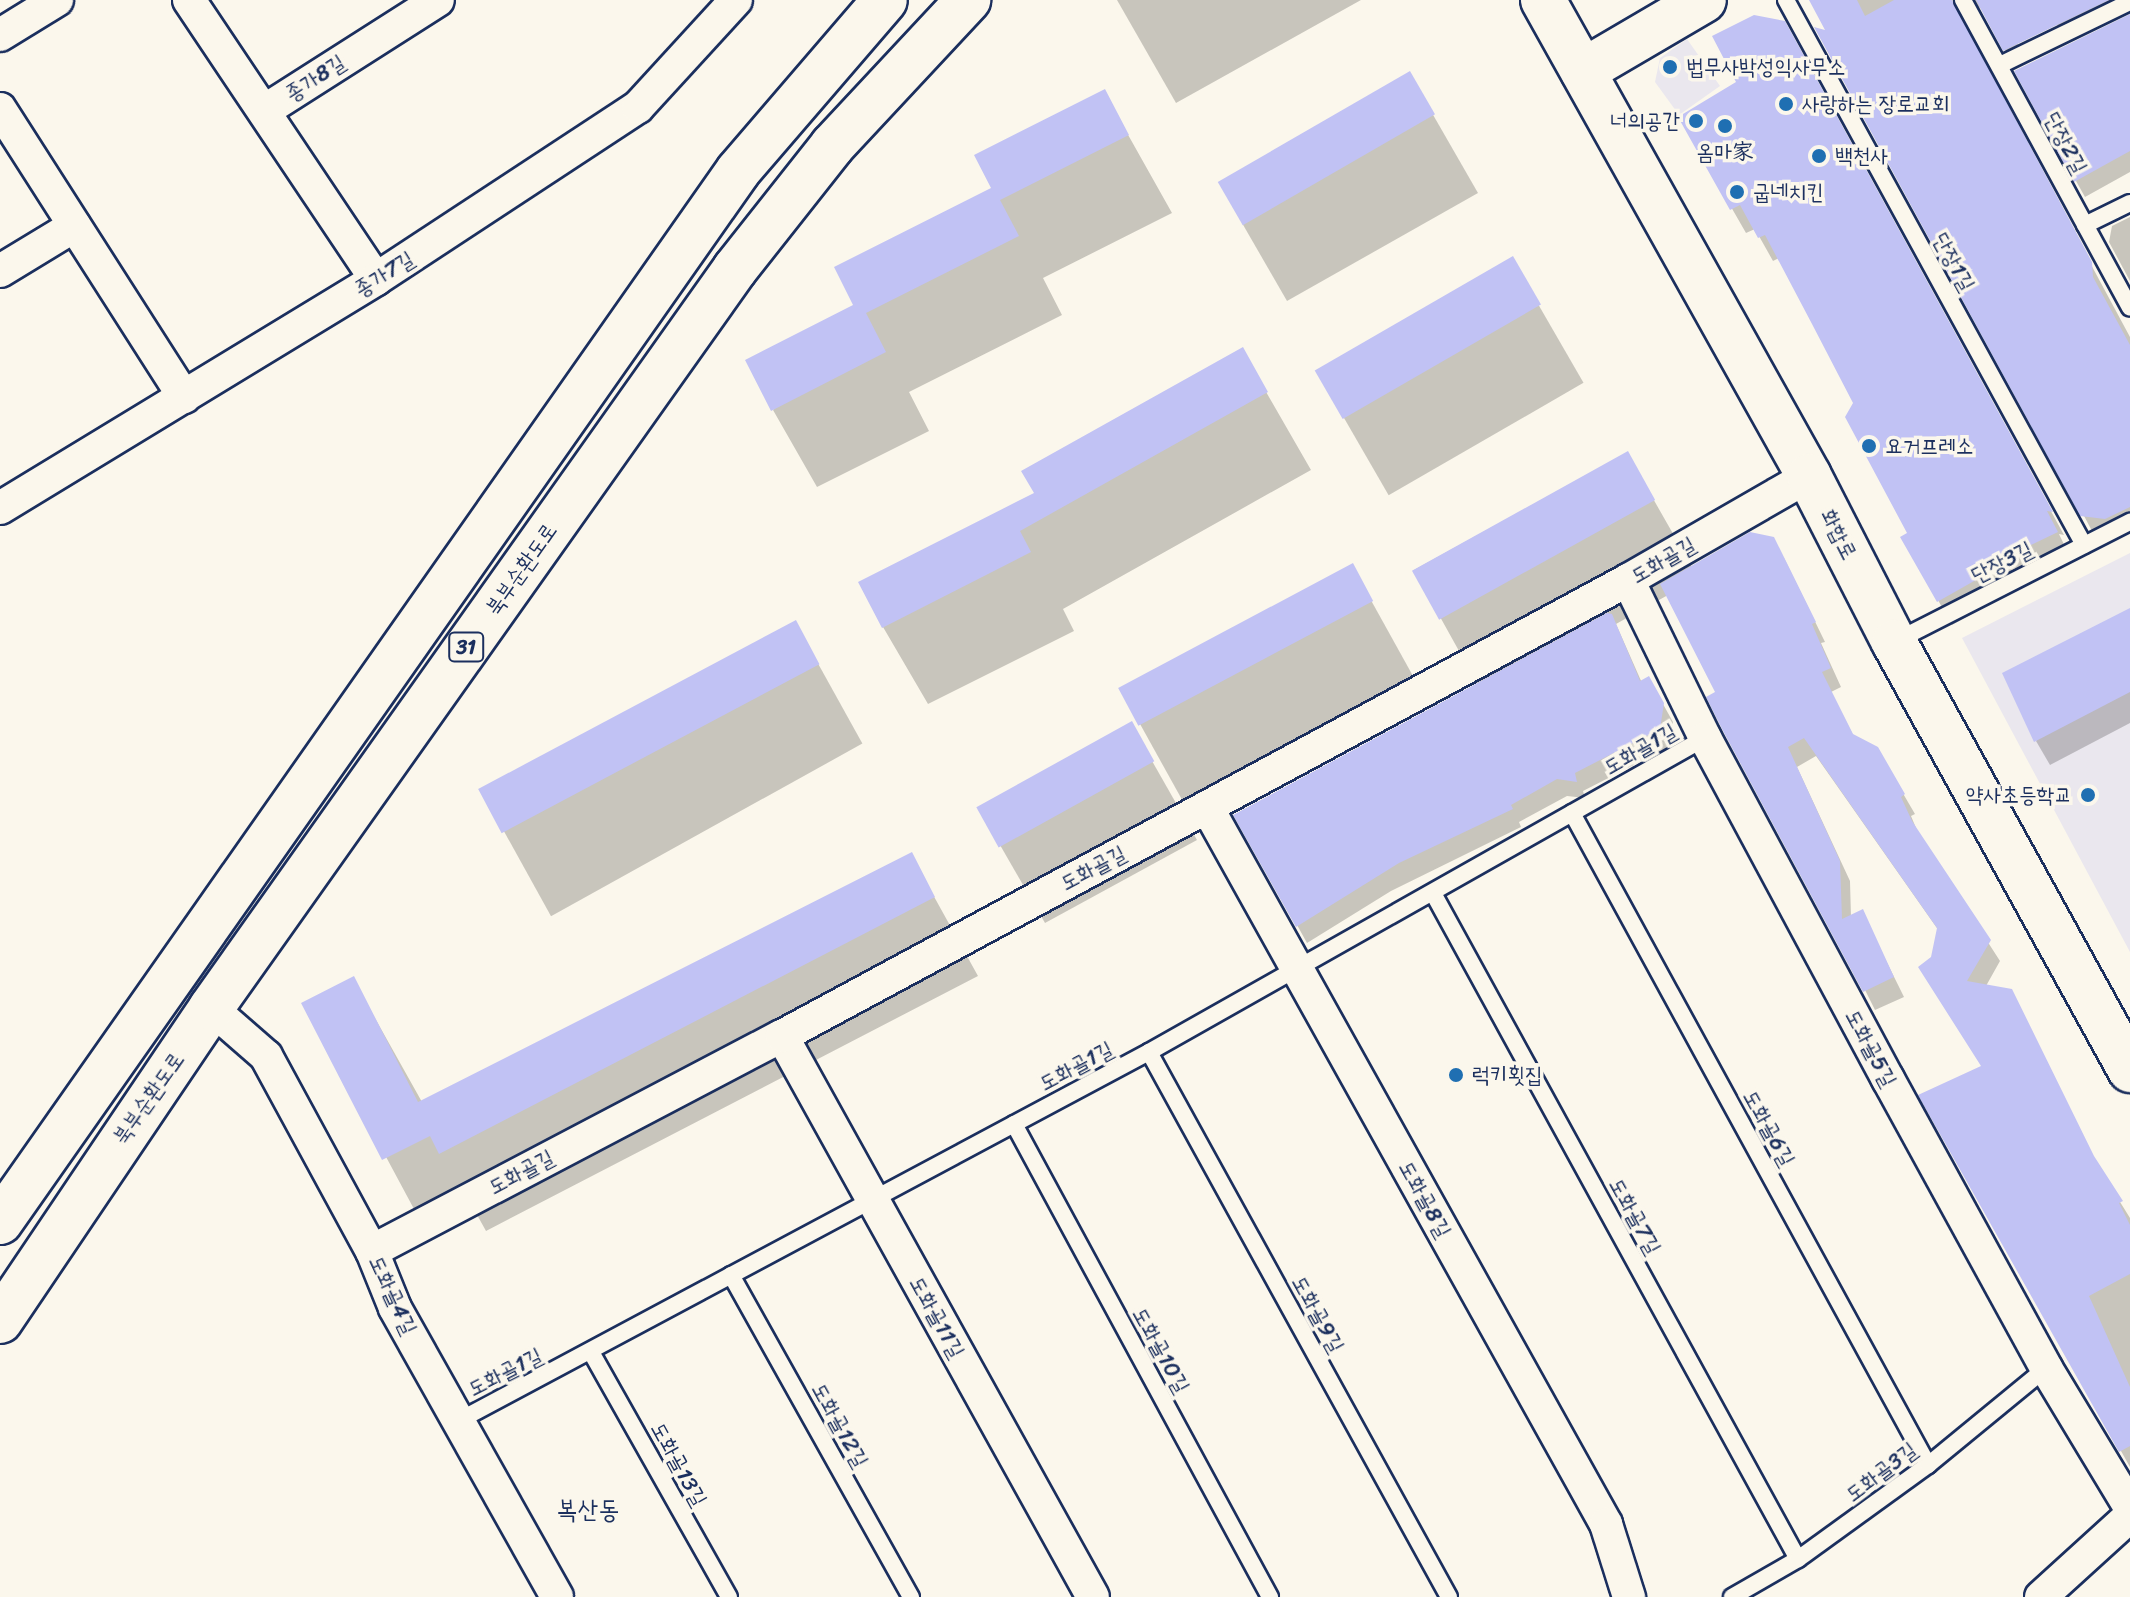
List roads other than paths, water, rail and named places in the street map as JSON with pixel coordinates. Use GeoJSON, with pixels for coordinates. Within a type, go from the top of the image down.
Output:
{"type":"FeatureCollection","features":[{"type":"Feature","properties":{"kind":"main road"},"geometry":{"type":"LineString","coordinates":[[307,782],[617,304],[754,115],[853,0]]}},
{"type":"Feature","properties":{"kind":"main road","name":"31"},"geometry":{"type":"LineString","coordinates":[[0,1222],[738,171],[885,0]]}},
{"type":"Feature","properties":{"kind":"main road","name":"북부순환도로"},"geometry":{"type":"LineString","coordinates":[[0,1321],[211,1008],[778,212],[968,0]]}},
{"type":"Feature","properties":{"kind":"main road"},"geometry":{"type":"LineString","coordinates":[[350,810],[692,375],[808,212],[998,0]]}},
{"type":"Feature","properties":{"kind":"main road","name":"화합로"},"geometry":{"type":"LineString","coordinates":[[1543,0],[1809,476],[1894,642],[2130,1070]]}},
{"type":"Feature","properties":{"kind":"main road"},"geometry":{"type":"LineString","coordinates":[[1583,71],[1704,0]]}},
{"type":"Feature","properties":{"kind":"street"},"geometry":{"type":"LineString","coordinates":[[0,35],[57,0]]}},
{"type":"Feature","properties":{"kind":"street","name":"종가8길"},"geometry":{"type":"LineString","coordinates":[[189,0],[264,111],[438,0]]}},
{"type":"Feature","properties":{"kind":"street","name":"종가7길"},"geometry":{"type":"LineString","coordinates":[[0,508],[376,279],[638,107],[736,0]]}},
{"type":"Feature","properties":{"kind":"street"},"geometry":{"type":"LineString","coordinates":[[0,109],[184,397]]}},
{"type":"Feature","properties":{"kind":"street"},"geometry":{"type":"LineString","coordinates":[[264,111],[376,279]]}},
{"type":"Feature","properties":{"kind":"street"},"geometry":{"type":"LineString","coordinates":[[0,271],[74,226]]}},
{"type":"Feature","properties":{"kind":"street","name":"도화골길"},"geometry":{"type":"LineString","coordinates":[[372,1251],[782,1036],[1628,580],[1809,476]]}},
{"type":"Feature","properties":{"kind":"street","name":"도화골5길"},"geometry":{"type":"LineString","coordinates":[[1628,580],[1705,738],[2046,1368],[2130,1507]]}},
{"type":"Feature","properties":{"kind":"street","name":"도화골8길"},"geometry":{"type":"LineString","coordinates":[[1207,807],[1606,1524],[1629,1597]]}},
{"type":"Feature","properties":{"kind":"street","name":"도화골4길"},"geometry":{"type":"LineString","coordinates":[[211,1008],[266,1056],[372,1251],[395,1308],[557,1597]]}},
{"type":"Feature","properties":{"kind":"street","name":"도화골11길"},"geometry":{"type":"LineString","coordinates":[[782,1036],[1093,1597]]}},
{"type":"Feature","properties":{"kind":"street"},"geometry":{"type":"LineString","coordinates":[[2041,1597],[2130,1516]]}},
{"type":"Feature","properties":{"kind":"lane","name":"단장1길"},"geometry":{"type":"LineString","coordinates":[[1786,0],[2084,545]]}},
{"type":"Feature","properties":{"kind":"lane","name":"단장2길"},"geometry":{"type":"LineString","coordinates":[[1963,0],[2130,308]]}},
{"type":"Feature","properties":{"kind":"lane"},"geometry":{"type":"LineString","coordinates":[[2000,65],[2130,2]]}},
{"type":"Feature","properties":{"kind":"lane"},"geometry":{"type":"LineString","coordinates":[[2085,225],[2130,203]]}},
{"type":"Feature","properties":{"kind":"lane","name":"단장3길"},"geometry":{"type":"LineString","coordinates":[[1894,642],[2130,522]]}},
{"type":"Feature","properties":{"kind":"lane","name":"도화골1길"},"geometry":{"type":"LineString","coordinates":[[460,1420],[1149,1052],[1705,738]]}},
{"type":"Feature","properties":{"kind":"lane","name":"도화골6길"},"geometry":{"type":"LineString","coordinates":[[1572,813],[1928,1465]]}},
{"type":"Feature","properties":{"kind":"lane","name":"도화골7길"},"geometry":{"type":"LineString","coordinates":[[1433,893],[1798,1559]]}},
{"type":"Feature","properties":{"kind":"lane","name":"도화골9길"},"geometry":{"type":"LineString","coordinates":[[1149,1052],[1449,1597]]}},
{"type":"Feature","properties":{"kind":"lane","name":"도화골10길"},"geometry":{"type":"LineString","coordinates":[[1014,1124],[1270,1597]]}},
{"type":"Feature","properties":{"kind":"lane","name":"도화골12길"},"geometry":{"type":"LineString","coordinates":[[731,1275],[911,1597]]}},
{"type":"Feature","properties":{"kind":"lane","name":"도화골13길"},"geometry":{"type":"LineString","coordinates":[[591,1352],[729,1597]]}},
{"type":"Feature","properties":{"kind":"lane","name":"도화골3길"},"geometry":{"type":"LineString","coordinates":[[1732,1597],[1798,1559],[1928,1465],[2046,1368]]}},
{"type":"Feature","properties":{"kind":"place","name":"법무사박성익사무소"},"geometry":{"type":"Point","coordinates":[1670,67]}},
{"type":"Feature","properties":{"kind":"place","name":"사랑하는 장로교회"},"geometry":{"type":"Point","coordinates":[1786,104]}},
{"type":"Feature","properties":{"kind":"place","name":"너의공간"},"geometry":{"type":"Point","coordinates":[1696,121]}},
{"type":"Feature","properties":{"kind":"place","name":"옴마家"},"geometry":{"type":"Point","coordinates":[1725,126]}},
{"type":"Feature","properties":{"kind":"place","name":"백천사"},"geometry":{"type":"Point","coordinates":[1819,156]}},
{"type":"Feature","properties":{"kind":"place","name":"굽네치킨"},"geometry":{"type":"Point","coordinates":[1737,192]}},
{"type":"Feature","properties":{"kind":"place","name":"요거프레소"},"geometry":{"type":"Point","coordinates":[1869,446]}},
{"type":"Feature","properties":{"kind":"place","name":"약사초등학교"},"geometry":{"type":"Point","coordinates":[2088,795]}},
{"type":"Feature","properties":{"kind":"place","name":"럭키횟집"},"geometry":{"type":"Point","coordinates":[1456,1075]}},
{"type":"Feature","properties":{"kind":"district","name":"복산동"},"geometry":{"type":"Point","coordinates":[588,1510]}}]}
